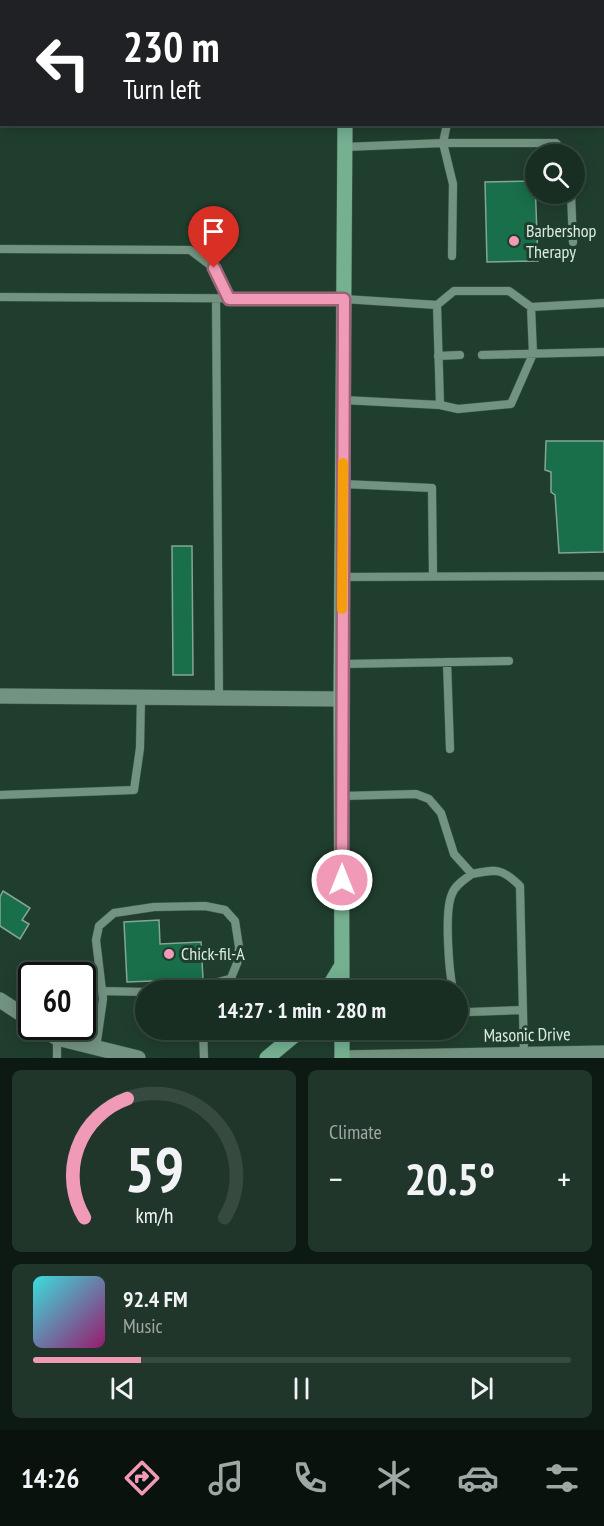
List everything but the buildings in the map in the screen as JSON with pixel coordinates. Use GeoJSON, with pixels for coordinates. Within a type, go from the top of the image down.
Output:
{"type":"FeatureCollection","features":[{"type":"Feature","properties":{"kind":"main road"},"geometry":{"type":"LineString","coordinates":[[342,980],[341,699],[345,126]]}},
{"type":"Feature","properties":{"kind":"main road"},"geometry":{"type":"LineString","coordinates":[[333,980],[342,965]]}},
{"type":"Feature","properties":{"kind":"main road"},"geometry":{"type":"LineString","coordinates":[[267,1058],[289,1040]]}},
{"type":"Feature","properties":{"kind":"main road"},"geometry":{"type":"LineString","coordinates":[[341,1058],[342,1040]]}},
{"type":"Feature","properties":{"kind":"street"},"geometry":{"type":"LineString","coordinates":[[0,696],[341,699]]}},
{"type":"Feature","properties":{"kind":"street"},"geometry":{"type":"LineString","coordinates":[[0,1000],[18,1012]]}},
{"type":"Feature","properties":{"kind":"street"},"geometry":{"type":"LineString","coordinates":[[65,1040],[138,1058]]}},
{"type":"Feature","properties":{"kind":"street","name":"Masonic Drive"},"geometry":{"type":"LineString","coordinates":[[341,1058],[559,1056],[604,1053]]}},
{"type":"Feature","properties":{"kind":"lane"},"geometry":{"type":"LineString","coordinates":[[447,126],[443,143],[453,184],[452,256]]}},
{"type":"Feature","properties":{"kind":"lane"},"geometry":{"type":"LineString","coordinates":[[345,147],[443,143],[557,144]]}},
{"type":"Feature","properties":{"kind":"lane"},"geometry":{"type":"LineString","coordinates":[[571,204],[573,242]]}},
{"type":"Feature","properties":{"kind":"lane"},"geometry":{"type":"LineString","coordinates":[[0,249],[190,250],[214,268],[229,299]]}},
{"type":"Feature","properties":{"kind":"lane"},"geometry":{"type":"LineString","coordinates":[[0,297],[344,299],[437,305],[454,291],[509,291],[531,307],[604,303]]}},
{"type":"Feature","properties":{"kind":"lane"},"geometry":{"type":"LineString","coordinates":[[216,299],[219,698]]}},
{"type":"Feature","properties":{"kind":"lane"},"geometry":{"type":"LineString","coordinates":[[437,305],[440,405]]}},
{"type":"Feature","properties":{"kind":"lane"},"geometry":{"type":"LineString","coordinates":[[343,400],[440,405],[458,409],[511,404],[533,354],[531,307]]}},
{"type":"Feature","properties":{"kind":"lane"},"geometry":{"type":"LineString","coordinates":[[482,355],[604,352]]}},
{"type":"Feature","properties":{"kind":"lane"},"geometry":{"type":"LineString","coordinates":[[438,356],[460,355]]}},
{"type":"Feature","properties":{"kind":"lane"},"geometry":{"type":"LineString","coordinates":[[343,484],[432,488],[433,576]]}},
{"type":"Feature","properties":{"kind":"lane"},"geometry":{"type":"LineString","coordinates":[[342,577],[604,576]]}},
{"type":"Feature","properties":{"kind":"lane"},"geometry":{"type":"LineString","coordinates":[[343,664],[509,661]]}},
{"type":"Feature","properties":{"kind":"lane"},"geometry":{"type":"LineString","coordinates":[[447,662],[450,749]]}},
{"type":"Feature","properties":{"kind":"lane"},"geometry":{"type":"LineString","coordinates":[[0,795],[134,790],[140,748],[141,697]]}},
{"type":"Feature","properties":{"kind":"lane"},"geometry":{"type":"LineString","coordinates":[[342,796],[416,794],[429,799],[441,813],[454,854],[472,874]]}},
{"type":"Feature","properties":{"kind":"lane"},"geometry":{"type":"LineString","coordinates":[[451,980],[449,907],[452,894],[460,883],[472,874],[492,870],[508,874],[520,886],[524,1055]]}},
{"type":"Feature","properties":{"kind":"lane"},"geometry":{"type":"LineString","coordinates":[[96,1048],[103,999],[96,940],[99,926],[114,913],[154,907],[205,906],[225,910],[235,921],[239,946],[238,961],[229,980]]}},
{"type":"Feature","properties":{"kind":"lane"},"geometry":{"type":"LineString","coordinates":[[224,980],[231,978]]}},
{"type":"Feature","properties":{"kind":"lane"},"geometry":{"type":"LineString","coordinates":[[102,991],[135,992]]}},
{"type":"Feature","properties":{"kind":"lane"},"geometry":{"type":"LineString","coordinates":[[468,1011],[523,1010]]}},
{"type":"Feature","properties":{"kind":"lane"},"geometry":{"type":"LineString","coordinates":[[57,1040],[57,1058]]}},
{"type":"Feature","properties":{"kind":"lane"},"geometry":{"type":"LineString","coordinates":[[203,1040],[204,1058]]}},
{"type":"Feature","properties":{"kind":"slow traffic"},"geometry":{"type":"LineString","coordinates":[[342,609],[343,463]]}},
{"type":"Feature","properties":{"kind":"place","name":"Barbershop Therapy"},"geometry":{"type":"Point","coordinates":[514,241]}},
{"type":"Feature","properties":{"kind":"place","name":"Chick-fil-A"},"geometry":{"type":"Point","coordinates":[169,954]}},
{"type":"Feature","properties":{"kind":"route"},"geometry":{"type":"LineString","coordinates":[[214,268],[229,299],[344,299],[342,880]]}}]}
